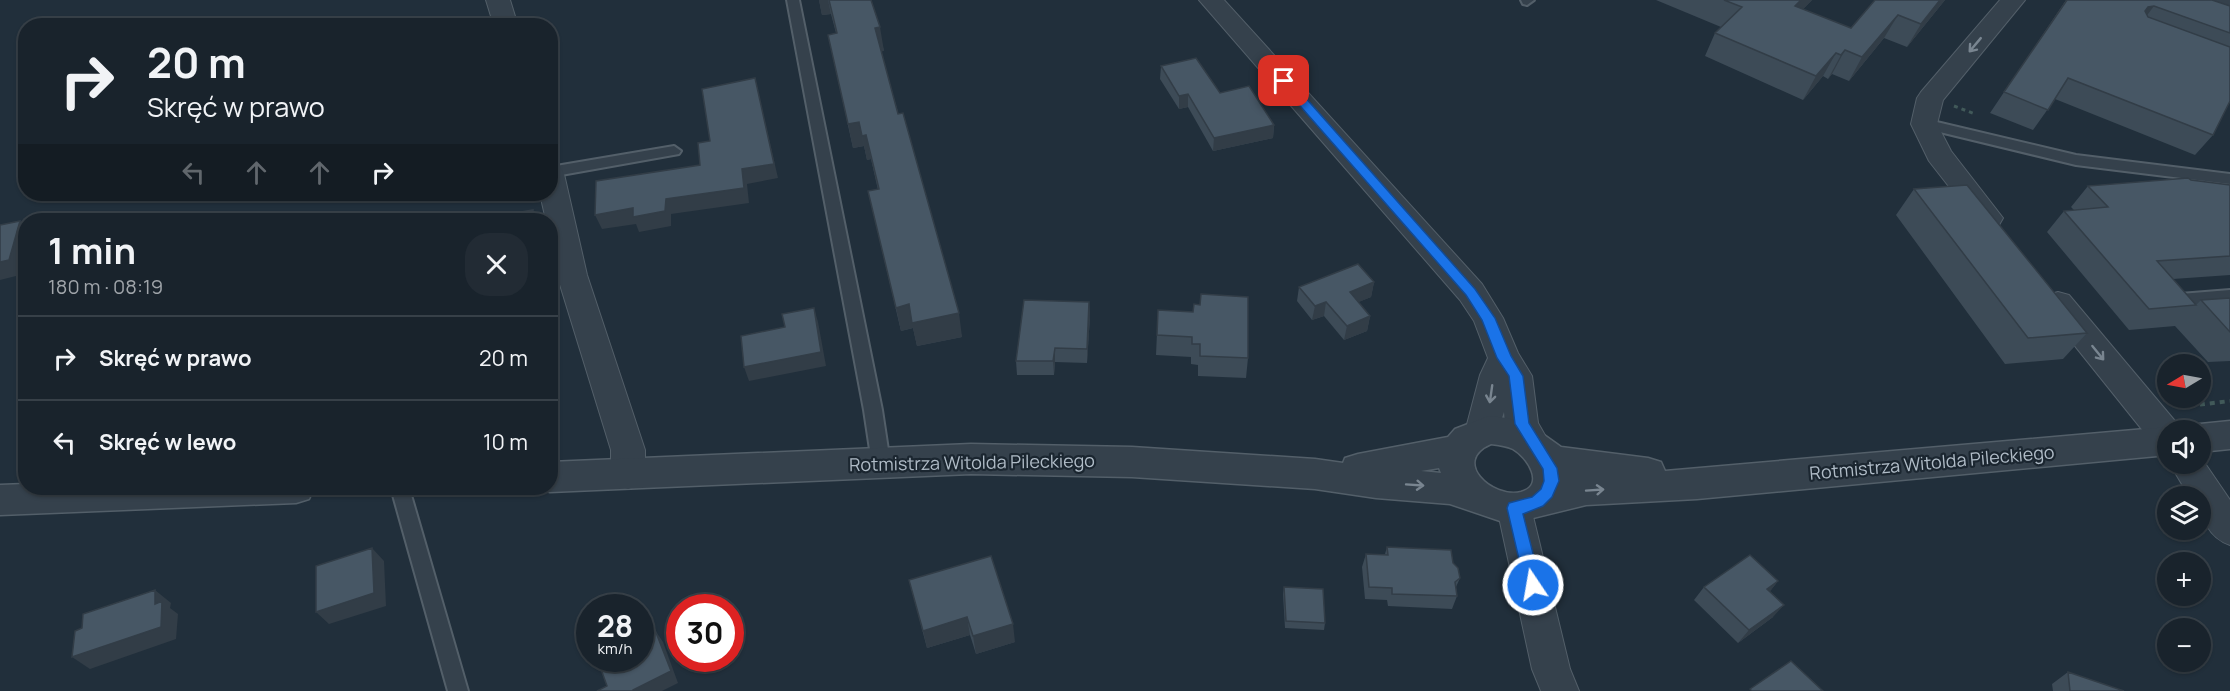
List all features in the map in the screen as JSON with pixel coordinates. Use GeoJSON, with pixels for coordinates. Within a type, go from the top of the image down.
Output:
{"type":"FeatureCollection","features":[{"type":"Feature","properties":{"kind":"street"},"geometry":{"type":"LineString","coordinates":[[498,0],[504,18]]}},
{"type":"Feature","properties":{"kind":"street"},"geometry":{"type":"LineString","coordinates":[[1211,0],[1471,292],[1488,318],[1504,358],[1516,376],[1522,424],[1550,468],[1551,481],[1547,493],[1526,505],[1493,505],[1478,498],[1466,487],[1458,475],[1455,462],[1488,416],[1495,372],[1504,358]]}},
{"type":"Feature","properties":{"kind":"street"},"geometry":{"type":"LineString","coordinates":[[2006,238],[1939,155],[1924,124],[1930,98],[2013,0]]}},
{"type":"Feature","properties":{"kind":"street"},"geometry":{"type":"LineString","coordinates":[[2222,0],[2230,3]]}},
{"type":"Feature","properties":{"kind":"street"},"geometry":{"type":"LineString","coordinates":[[556,201],[572,275],[628,450],[628,475]]}},
{"type":"Feature","properties":{"kind":"street"},"geometry":{"type":"LineString","coordinates":[[2043,284],[2157,426]]}},
{"type":"Feature","properties":{"kind":"street"},"geometry":{"type":"LineString","coordinates":[[1469,441],[1505,431],[1539,450]]}},
{"type":"Feature","properties":{"kind":"street"},"geometry":{"type":"LineString","coordinates":[[2211,437],[2230,435]]}},
{"type":"Feature","properties":{"kind":"street","name":"Rotmistrza Witolda Pileckiego"},"geometry":{"type":"LineString","coordinates":[[1526,505],[1586,490],[1643,485],[1697,484],[2157,440]]}},
{"type":"Feature","properties":{"kind":"street","name":"Rotmistrza Witolda Pileckiego"},"geometry":{"type":"LineString","coordinates":[[1315,474],[1369,468],[1469,441]]}},
{"type":"Feature","properties":{"kind":"street","name":"Rotmistrza Witolda Pileckiego"},"geometry":{"type":"LineString","coordinates":[[1539,450],[1559,461],[1633,470],[1697,484]]}},
{"type":"Feature","properties":{"kind":"street","name":"Rotmistrza Witolda Pileckiego"},"geometry":{"type":"LineString","coordinates":[[558,477],[971,459],[1132,462],[1315,474],[1376,483],[1450,489],[1478,498]]}},
{"type":"Feature","properties":{"kind":"street"},"geometry":{"type":"LineString","coordinates":[[2194,474],[2230,530]]}},
{"type":"Feature","properties":{"kind":"street"},"geometry":{"type":"LineString","coordinates":[[0,500],[123,495]]}},
{"type":"Feature","properties":{"kind":"street"},"geometry":{"type":"LineString","coordinates":[[1526,505],[1551,669],[1560,691]]}},
{"type":"Feature","properties":{"kind":"lane"},"geometry":{"type":"LineString","coordinates":[[793,0],[873,410],[881,463]]}},
{"type":"Feature","properties":{"kind":"lane"},"geometry":{"type":"LineString","coordinates":[[1924,124],[2076,160],[2230,179]]}},
{"type":"Feature","properties":{"kind":"lane"},"geometry":{"type":"LineString","coordinates":[[558,172],[674,151]]}},
{"type":"Feature","properties":{"kind":"lane"},"geometry":{"type":"LineString","coordinates":[[2180,300],[2230,296]]}},
{"type":"Feature","properties":{"kind":"lane"},"geometry":{"type":"LineString","coordinates":[[402,495],[458,691]]}},
{"type":"Feature","properties":{"kind":"path"},"geometry":{"type":"LineString","coordinates":[[2146,413],[2230,401]]}},
{"type":"Feature","properties":{"kind":"building"},"geometry":{"type":"Polygon","coordinates":[[[829,0],[871,0],[880,27],[875,28],[898,114],[903,113],[959,313],[912,323],[909,304],[896,308],[868,191],[879,189],[866,135],[862,136],[859,122],[848,124],[828,35],[837,33],[829,0]]]}},
{"type":"Feature","properties":{"kind":"building"},"geometry":{"type":"Polygon","coordinates":[[[1724,0],[1801,0],[1795,6],[1851,28],[1875,0],[1940,0],[1921,24],[1898,15],[1862,57],[1845,50],[1841,55],[1836,53],[1816,76],[1715,33],[1742,7],[1724,0]]]}},
{"type":"Feature","properties":{"kind":"building"},"geometry":{"type":"Polygon","coordinates":[[[2067,0],[2212,0],[2230,6],[2230,33],[2154,6],[2148,7],[2145,11],[2148,17],[2230,47],[2230,101],[2213,135],[2068,78],[2048,110],[2004,92],[2067,0]]]}},
{"type":"Feature","properties":{"kind":"building"},"geometry":{"type":"Polygon","coordinates":[[[1196,58],[1220,93],[1249,86],[1274,125],[1214,138],[1188,94],[1179,96],[1161,66],[1196,58]]]}},
{"type":"Feature","properties":{"kind":"building"},"geometry":{"type":"Polygon","coordinates":[[[755,78],[774,164],[742,169],[744,188],[666,199],[665,211],[633,217],[633,208],[595,215],[596,181],[700,165],[698,143],[710,141],[702,89],[755,78]]]}},
{"type":"Feature","properties":{"kind":"building"},"geometry":{"type":"Polygon","coordinates":[[[2188,178],[2230,185],[2230,256],[2157,261],[2196,305],[2149,309],[2064,211],[2108,207],[2088,186],[2188,178]]]}},
{"type":"Feature","properties":{"kind":"building"},"geometry":{"type":"Polygon","coordinates":[[[1967,185],[2087,333],[2028,338],[1914,189],[1967,185]]]}},
{"type":"Feature","properties":{"kind":"building"},"geometry":{"type":"Polygon","coordinates":[[[533,210],[533,213],[515,213],[533,210]]]}},
{"type":"Feature","properties":{"kind":"building"},"geometry":{"type":"Polygon","coordinates":[[[18,221],[9,260],[0,262],[0,225],[18,221]]]}},
{"type":"Feature","properties":{"kind":"building"},"geometry":{"type":"Polygon","coordinates":[[[1358,264],[1374,282],[1350,292],[1370,316],[1347,326],[1326,302],[1315,306],[1299,287],[1358,264]]]}},
{"type":"Feature","properties":{"kind":"building"},"geometry":{"type":"Polygon","coordinates":[[[1201,294],[1248,297],[1248,358],[1200,356],[1200,344],[1192,344],[1192,337],[1157,335],[1158,310],[1193,312],[1194,304],[1200,305],[1201,294]]]}},
{"type":"Feature","properties":{"kind":"building"},"geometry":{"type":"Polygon","coordinates":[[[2230,298],[2230,332],[2201,300],[2230,298]]]}},
{"type":"Feature","properties":{"kind":"building"},"geometry":{"type":"Polygon","coordinates":[[[1024,300],[1089,302],[1087,349],[1055,348],[1053,361],[1016,361],[1024,300]]]}},
{"type":"Feature","properties":{"kind":"building"},"geometry":{"type":"Polygon","coordinates":[[[814,308],[821,352],[744,367],[741,336],[785,327],[782,314],[814,308]]]}},
{"type":"Feature","properties":{"kind":"building"},"geometry":{"type":"Polygon","coordinates":[[[1387,547],[1451,550],[1453,563],[1458,568],[1460,578],[1455,582],[1457,596],[1392,594],[1392,588],[1369,587],[1366,554],[1388,555],[1387,547]]]}},
{"type":"Feature","properties":{"kind":"building"},"geometry":{"type":"Polygon","coordinates":[[[372,548],[374,593],[316,612],[316,566],[372,548]]]}},
{"type":"Feature","properties":{"kind":"building"},"geometry":{"type":"Polygon","coordinates":[[[1750,555],[1778,581],[1767,589],[1784,605],[1749,630],[1704,587],[1750,555]]]}},
{"type":"Feature","properties":{"kind":"building"},"geometry":{"type":"Polygon","coordinates":[[[991,556],[1013,624],[973,636],[967,617],[923,631],[909,580],[991,556]]]}},
{"type":"Feature","properties":{"kind":"building"},"geometry":{"type":"Polygon","coordinates":[[[1284,587],[1323,589],[1325,623],[1286,621],[1284,587]]]}},
{"type":"Feature","properties":{"kind":"building"},"geometry":{"type":"Polygon","coordinates":[[[155,590],[155,604],[162,601],[161,627],[72,657],[75,631],[82,628],[83,614],[155,590]]]}},
{"type":"Feature","properties":{"kind":"building"},"geometry":{"type":"Polygon","coordinates":[[[654,630],[666,658],[666,672],[669,672],[633,691],[597,691],[607,686],[602,672],[654,672],[654,630]]]}},
{"type":"Feature","properties":{"kind":"building"},"geometry":{"type":"Polygon","coordinates":[[[1791,661],[1823,691],[1752,691],[1750,689],[1791,661]]]}},
{"type":"Feature","properties":{"kind":"building"},"geometry":{"type":"Polygon","coordinates":[[[2068,672],[2124,691],[2070,691],[2068,672]]]}},
{"type":"Feature","properties":{"kind":"route"},"geometry":{"type":"LineString","coordinates":[[1284,81],[1471,292],[1488,318],[1504,358],[1516,376],[1522,424],[1533,444],[1544,455],[1550,468],[1551,481],[1547,493],[1538,502],[1514,508],[1533,585]]}}]}
